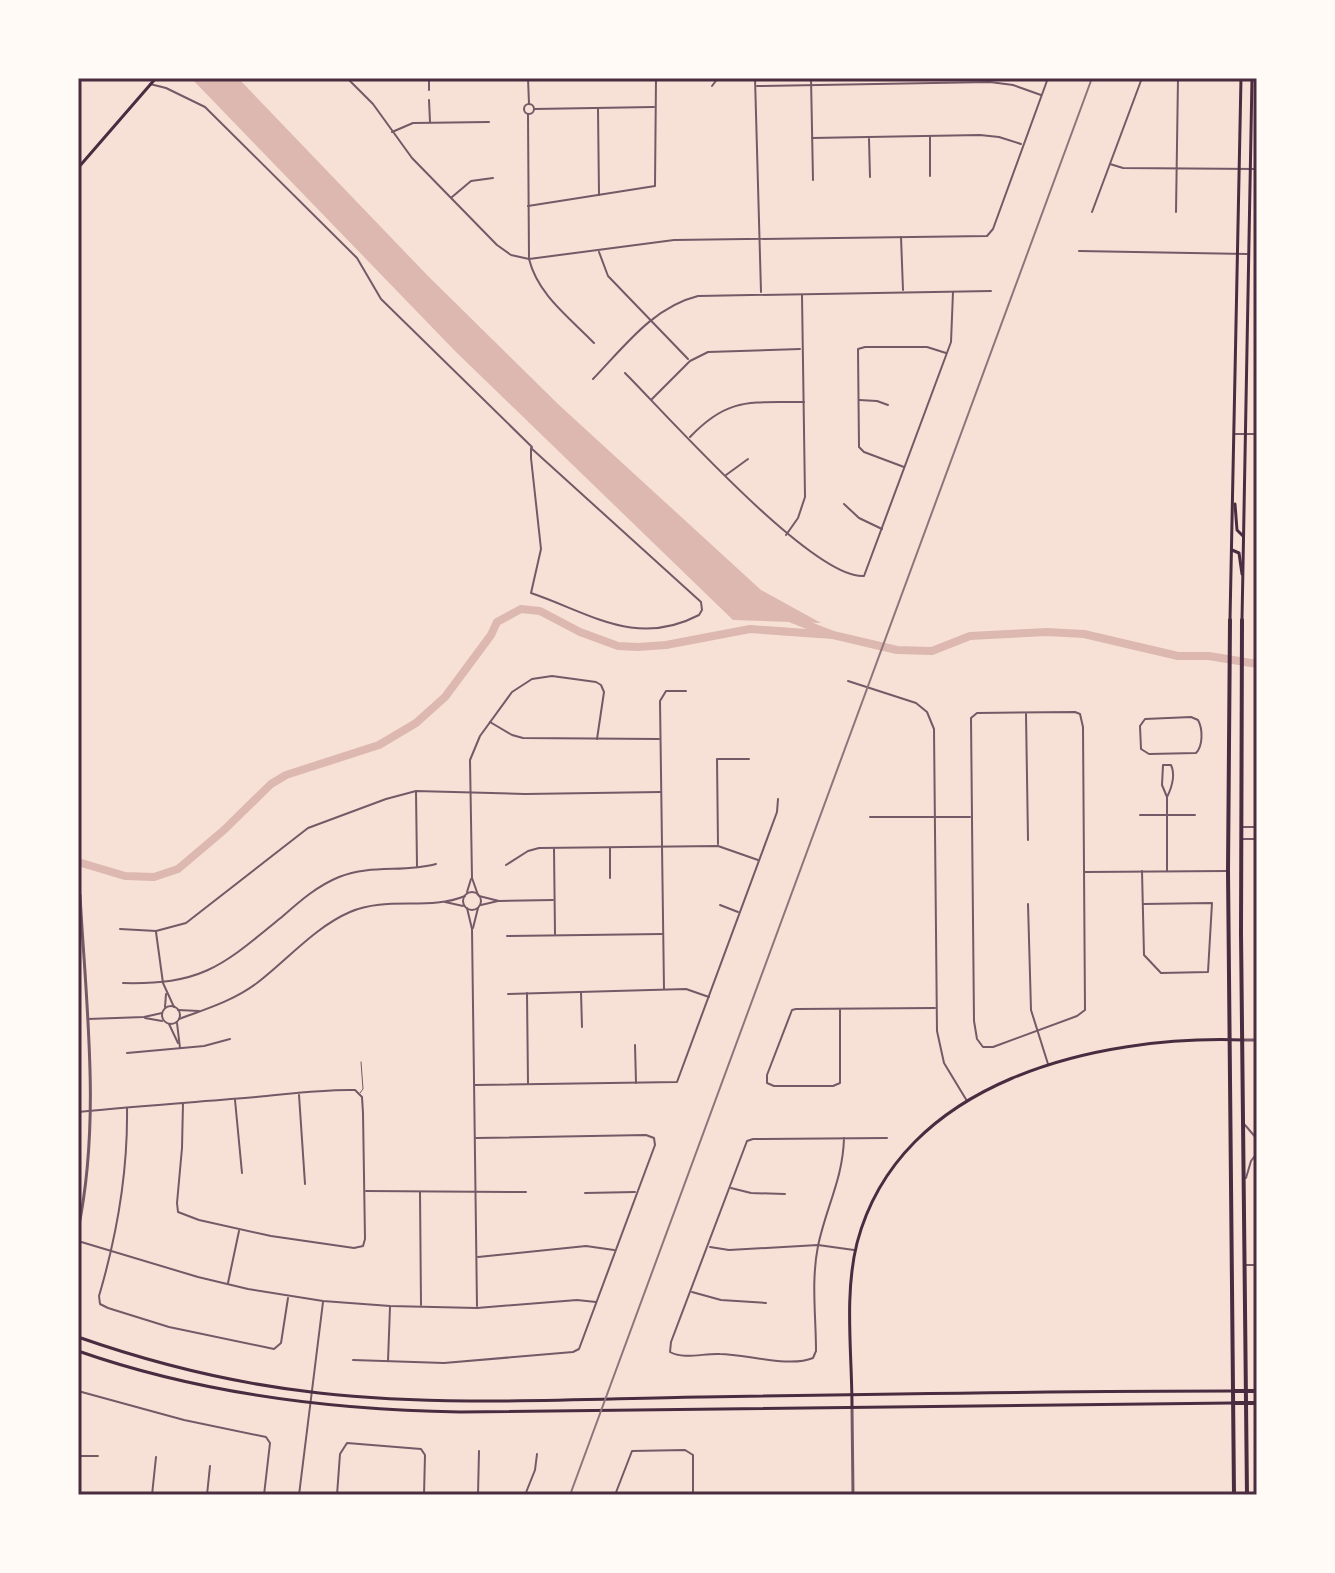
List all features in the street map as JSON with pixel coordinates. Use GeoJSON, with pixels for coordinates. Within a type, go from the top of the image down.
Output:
{"type":"FeatureCollection","features":[{"type":"Feature","properties":{"kind":"main road"},"geometry":{"type":"LineString","coordinates":[[78,168],[156,78]]}},
{"type":"Feature","properties":{"kind":"main road"},"geometry":{"type":"LineString","coordinates":[[1234,1495],[1228,871],[1241,78]]}},
{"type":"Feature","properties":{"kind":"main road"},"geometry":{"type":"LineString","coordinates":[[1247,1495],[1241,687],[1252,78]]}},
{"type":"Feature","properties":{"kind":"main road"},"geometry":{"type":"LineString","coordinates":[[1234,500],[1237,530],[1243,536]]}},
{"type":"Feature","properties":{"kind":"main road"},"geometry":{"type":"LineString","coordinates":[[1232,550],[1239,553],[1243,577]]}},
{"type":"Feature","properties":{"kind":"main road"},"geometry":{"type":"LineString","coordinates":[[852,1407],[851,1295],[856,1250],[867,1213],[895,1164],[929,1128],[967,1102],[1009,1081],[1095,1051],[1144,1043],[1243,1040]]}},
{"type":"Feature","properties":{"kind":"main road"},"geometry":{"type":"LineString","coordinates":[[78,1337],[140,1357],[240,1380],[312,1392],[382,1398],[460,1400],[1257,1391]]}},
{"type":"Feature","properties":{"kind":"main road"},"geometry":{"type":"LineString","coordinates":[[78,1351],[178,1381],[311,1404],[379,1410],[460,1412],[1257,1403]]}},
{"type":"Feature","properties":{"kind":"street"},"geometry":{"type":"LineString","coordinates":[[347,78],[373,104],[412,158],[497,245],[511,255],[529,259],[674,240],[989,235],[1048,78]]}},
{"type":"Feature","properties":{"kind":"street"},"geometry":{"type":"LineString","coordinates":[[429,78],[429,90]]}},
{"type":"Feature","properties":{"kind":"street"},"geometry":{"type":"LineString","coordinates":[[528,78],[529,104],[534,109]]}},
{"type":"Feature","properties":{"kind":"street"},"geometry":{"type":"LineString","coordinates":[[528,206],[655,186],[656,78]]}},
{"type":"Feature","properties":{"kind":"street"},"geometry":{"type":"LineString","coordinates":[[712,86],[718,78]]}},
{"type":"Feature","properties":{"kind":"street"},"geometry":{"type":"LineString","coordinates":[[755,78],[761,294]]}},
{"type":"Feature","properties":{"kind":"street"},"geometry":{"type":"LineString","coordinates":[[811,78],[813,180]]}},
{"type":"Feature","properties":{"kind":"street"},"geometry":{"type":"LineString","coordinates":[[1092,212],[1142,78]]}},
{"type":"Feature","properties":{"kind":"street"},"geometry":{"type":"LineString","coordinates":[[1176,212],[1178,78]]}},
{"type":"Feature","properties":{"kind":"street"},"geometry":{"type":"LineString","coordinates":[[757,86],[949,80],[1000,83],[1042,95]]}},
{"type":"Feature","properties":{"kind":"street"},"geometry":{"type":"LineString","coordinates":[[150,84],[166,88],[205,107],[357,258],[381,299],[532,447],[701,602],[702,610],[697,617],[666,628],[639,630],[610,624],[531,593],[541,549],[532,447]]}},
{"type":"Feature","properties":{"kind":"street"},"geometry":{"type":"LineString","coordinates":[[429,100],[430,122]]}},
{"type":"Feature","properties":{"kind":"street"},"geometry":{"type":"LineString","coordinates":[[529,104],[524,108],[528,114],[529,259],[543,291],[594,343]]}},
{"type":"Feature","properties":{"kind":"street"},"geometry":{"type":"LineString","coordinates":[[528,114],[534,109],[656,107]]}},
{"type":"Feature","properties":{"kind":"street"},"geometry":{"type":"LineString","coordinates":[[598,108],[600,196]]}},
{"type":"Feature","properties":{"kind":"street"},"geometry":{"type":"LineString","coordinates":[[392,132],[413,123],[489,122]]}},
{"type":"Feature","properties":{"kind":"street"},"geometry":{"type":"LineString","coordinates":[[812,138],[990,135],[1023,145]]}},
{"type":"Feature","properties":{"kind":"street"},"geometry":{"type":"LineString","coordinates":[[930,136],[930,176]]}},
{"type":"Feature","properties":{"kind":"street"},"geometry":{"type":"LineString","coordinates":[[869,138],[870,177]]}},
{"type":"Feature","properties":{"kind":"street"},"geometry":{"type":"LineString","coordinates":[[1110,164],[1123,168],[1257,169]]}},
{"type":"Feature","properties":{"kind":"street"},"geometry":{"type":"LineString","coordinates":[[451,198],[471,181],[493,178]]}},
{"type":"Feature","properties":{"kind":"street"},"geometry":{"type":"LineString","coordinates":[[901,237],[903,292]]}},
{"type":"Feature","properties":{"kind":"street"},"geometry":{"type":"LineString","coordinates":[[598,251],[608,276],[690,361]]}},
{"type":"Feature","properties":{"kind":"street"},"geometry":{"type":"LineString","coordinates":[[1079,251],[1247,254]]}},
{"type":"Feature","properties":{"kind":"street"},"geometry":{"type":"LineString","coordinates":[[593,379],[651,320],[683,300],[711,295],[991,291]]}},
{"type":"Feature","properties":{"kind":"street"},"geometry":{"type":"LineString","coordinates":[[625,373],[786,535],[833,568],[848,575],[864,576],[947,353],[953,333],[953,292]]}},
{"type":"Feature","properties":{"kind":"street"},"geometry":{"type":"LineString","coordinates":[[786,535],[798,518],[805,497],[802,294]]}},
{"type":"Feature","properties":{"kind":"street"},"geometry":{"type":"LineString","coordinates":[[905,468],[861,450],[857,353],[861,347],[927,347],[947,353]]}},
{"type":"Feature","properties":{"kind":"street"},"geometry":{"type":"LineString","coordinates":[[651,399],[690,361],[718,350],[803,349]]}},
{"type":"Feature","properties":{"kind":"street"},"geometry":{"type":"LineString","coordinates":[[859,400],[888,405]]}},
{"type":"Feature","properties":{"kind":"street"},"geometry":{"type":"LineString","coordinates":[[689,438],[707,419],[737,404],[804,402]]}},
{"type":"Feature","properties":{"kind":"street"},"geometry":{"type":"LineString","coordinates":[[1234,434],[1257,434]]}},
{"type":"Feature","properties":{"kind":"street"},"geometry":{"type":"LineString","coordinates":[[726,475],[748,459]]}},
{"type":"Feature","properties":{"kind":"street"},"geometry":{"type":"LineString","coordinates":[[844,504],[859,518],[882,529]]}},
{"type":"Feature","properties":{"kind":"street"},"geometry":{"type":"LineString","coordinates":[[472,929],[479,896],[472,878],[472,752],[490,722],[512,692],[532,679],[552,676],[601,685],[604,692],[597,739]]}},
{"type":"Feature","properties":{"kind":"street"},"geometry":{"type":"LineString","coordinates":[[848,681],[910,699],[930,716],[934,729],[937,1039],[942,1056],[967,1102]]}},
{"type":"Feature","properties":{"kind":"street"},"geometry":{"type":"LineString","coordinates":[[664,989],[662,695],[666,691],[686,691]]}},
{"type":"Feature","properties":{"kind":"street"},"geometry":{"type":"LineString","coordinates":[[977,713],[1080,714],[1083,720],[1085,1010],[1082,1015],[988,1048],[979,1045],[974,1021],[971,817],[971,718],[977,713]]}},
{"type":"Feature","properties":{"kind":"street"},"geometry":{"type":"LineString","coordinates":[[1026,713],[1028,840]]}},
{"type":"Feature","properties":{"kind":"street"},"geometry":{"type":"LineString","coordinates":[[1191,717],[1198,720],[1201,725],[1199,751],[1173,754],[1146,753],[1141,749],[1142,721],[1147,718],[1191,717]]}},
{"type":"Feature","properties":{"kind":"street"},"geometry":{"type":"LineString","coordinates":[[490,722],[523,738],[661,739]]}},
{"type":"Feature","properties":{"kind":"street"},"geometry":{"type":"LineString","coordinates":[[1160,754],[1162,785],[1167,797],[1167,871]]}},
{"type":"Feature","properties":{"kind":"street"},"geometry":{"type":"LineString","coordinates":[[1167,797],[1173,783],[1173,754]]}},
{"type":"Feature","properties":{"kind":"street"},"geometry":{"type":"LineString","coordinates":[[718,846],[717,759],[749,759]]}},
{"type":"Feature","properties":{"kind":"street"},"geometry":{"type":"LineString","coordinates":[[1163,765],[1171,765]]}},
{"type":"Feature","properties":{"kind":"street"},"geometry":{"type":"LineString","coordinates":[[120,929],[156,931],[196,917],[308,828],[416,791],[525,794],[661,792]]}},
{"type":"Feature","properties":{"kind":"street"},"geometry":{"type":"LineString","coordinates":[[416,791],[417,867]]}},
{"type":"Feature","properties":{"kind":"street"},"geometry":{"type":"LineString","coordinates":[[475,1085],[677,1082],[760,860],[777,812],[778,799]]}},
{"type":"Feature","properties":{"kind":"street"},"geometry":{"type":"LineString","coordinates":[[1140,815],[1195,815]]}},
{"type":"Feature","properties":{"kind":"street"},"geometry":{"type":"LineString","coordinates":[[870,817],[971,817]]}},
{"type":"Feature","properties":{"kind":"street"},"geometry":{"type":"LineString","coordinates":[[1242,827],[1257,827]]}},
{"type":"Feature","properties":{"kind":"street"},"geometry":{"type":"LineString","coordinates":[[1242,839],[1257,839]]}},
{"type":"Feature","properties":{"kind":"street"},"geometry":{"type":"LineString","coordinates":[[506,865],[528,851],[554,848],[718,846],[760,860]]}},
{"type":"Feature","properties":{"kind":"street"},"geometry":{"type":"LineString","coordinates":[[610,847],[610,878]]}},
{"type":"Feature","properties":{"kind":"street"},"geometry":{"type":"LineString","coordinates":[[554,848],[555,935]]}},
{"type":"Feature","properties":{"kind":"street"},"geometry":{"type":"LineString","coordinates":[[123,983],[163,983],[204,974],[305,897],[340,876],[363,870],[436,864]]}},
{"type":"Feature","properties":{"kind":"street"},"geometry":{"type":"LineString","coordinates":[[1142,871],[1144,955],[1153,962],[1157,972],[1208,972],[1212,903],[1143,904]]}},
{"type":"Feature","properties":{"kind":"street"},"geometry":{"type":"LineString","coordinates":[[1085,872],[1228,871]]}},
{"type":"Feature","properties":{"kind":"street"},"geometry":{"type":"LineString","coordinates":[[472,878],[463,901],[472,929],[477,1308]]}},
{"type":"Feature","properties":{"kind":"street"},"geometry":{"type":"LineString","coordinates":[[169,1024],[243,992],[331,922],[354,910],[380,903],[444,902],[471,892],[499,901]]}},
{"type":"Feature","properties":{"kind":"street"},"geometry":{"type":"LineString","coordinates":[[78,1230],[89,1159],[90,1110],[79,894]]}},
{"type":"Feature","properties":{"kind":"street"},"geometry":{"type":"LineString","coordinates":[[444,902],[471,910],[499,901],[554,900]]}},
{"type":"Feature","properties":{"kind":"street"},"geometry":{"type":"LineString","coordinates":[[1028,904],[1030,996],[1036,1029],[1048,1065]]}},
{"type":"Feature","properties":{"kind":"street"},"geometry":{"type":"LineString","coordinates":[[720,905],[740,913]]}},
{"type":"Feature","properties":{"kind":"street"},"geometry":{"type":"LineString","coordinates":[[156,931],[163,983],[176,1008],[180,1049]]}},
{"type":"Feature","properties":{"kind":"street"},"geometry":{"type":"LineString","coordinates":[[507,936],[663,934]]}},
{"type":"Feature","properties":{"kind":"street"},"geometry":{"type":"LineString","coordinates":[[508,994],[686,989],[709,997]]}},
{"type":"Feature","properties":{"kind":"street"},"geometry":{"type":"LineString","coordinates":[[581,991],[582,1027]]}},
{"type":"Feature","properties":{"kind":"street"},"geometry":{"type":"LineString","coordinates":[[527,992],[528,1084]]}},
{"type":"Feature","properties":{"kind":"street"},"geometry":{"type":"LineString","coordinates":[[164,1022],[162,1013],[166,993]]}},
{"type":"Feature","properties":{"kind":"street"},"geometry":{"type":"LineString","coordinates":[[165,1008],[201,1011]]}},
{"type":"Feature","properties":{"kind":"street"},"geometry":{"type":"LineString","coordinates":[[840,1009],[840,1083],[833,1086],[774,1086],[767,1083],[767,1075],[792,1010],[840,1009],[937,1008]]}},
{"type":"Feature","properties":{"kind":"street"},"geometry":{"type":"LineString","coordinates":[[87,1019],[144,1017],[162,1013]]}},
{"type":"Feature","properties":{"kind":"street"},"geometry":{"type":"LineString","coordinates":[[144,1017],[169,1024],[179,1044]]}},
{"type":"Feature","properties":{"kind":"street"},"geometry":{"type":"LineString","coordinates":[[127,1053],[180,1049],[230,1039]]}},
{"type":"Feature","properties":{"kind":"street"},"geometry":{"type":"LineString","coordinates":[[1243,1040],[1257,1040]]}},
{"type":"Feature","properties":{"kind":"street"},"geometry":{"type":"LineString","coordinates":[[635,1045],[636,1083]]}},
{"type":"Feature","properties":{"kind":"street"},"geometry":{"type":"LineString","coordinates":[[78,1112],[90,1110],[351,1089],[359,1092],[363,1113],[363,1246],[302,1242],[239,1230],[178,1212],[183,1103]]}},
{"type":"Feature","properties":{"kind":"street"},"geometry":{"type":"LineString","coordinates":[[299,1093],[305,1184]]}},
{"type":"Feature","properties":{"kind":"street"},"geometry":{"type":"LineString","coordinates":[[235,1099],[242,1173]]}},
{"type":"Feature","properties":{"kind":"street"},"geometry":{"type":"LineString","coordinates":[[127,1107],[125,1171],[112,1251],[99,1296],[100,1304],[169,1327],[274,1349],[281,1343],[288,1296]]}},
{"type":"Feature","properties":{"kind":"street"},"geometry":{"type":"LineString","coordinates":[[1244,1124],[1257,1139]]}},
{"type":"Feature","properties":{"kind":"street"},"geometry":{"type":"LineString","coordinates":[[353,1360],[466,1362],[577,1351],[655,1145],[654,1138],[646,1135],[476,1138]]}},
{"type":"Feature","properties":{"kind":"street"},"geometry":{"type":"LineString","coordinates":[[844,1138],[842,1172],[818,1245],[814,1289],[816,1351],[810,1360],[766,1359],[721,1353],[674,1355],[670,1347],[749,1139],[844,1138],[887,1138]]}},
{"type":"Feature","properties":{"kind":"street"},"geometry":{"type":"LineString","coordinates":[[1244,1183],[1257,1153]]}},
{"type":"Feature","properties":{"kind":"street"},"geometry":{"type":"LineString","coordinates":[[730,1188],[751,1193],[785,1194]]}},
{"type":"Feature","properties":{"kind":"street"},"geometry":{"type":"LineString","coordinates":[[420,1190],[421,1307]]}},
{"type":"Feature","properties":{"kind":"street"},"geometry":{"type":"LineString","coordinates":[[365,1191],[526,1192]]}},
{"type":"Feature","properties":{"kind":"street"},"geometry":{"type":"LineString","coordinates":[[585,1193],[636,1192]]}},
{"type":"Feature","properties":{"kind":"street"},"geometry":{"type":"LineString","coordinates":[[227,1284],[239,1230]]}},
{"type":"Feature","properties":{"kind":"street"},"geometry":{"type":"LineString","coordinates":[[78,1241],[227,1284],[323,1301],[477,1308],[577,1300],[596,1302]]}},
{"type":"Feature","properties":{"kind":"street"},"geometry":{"type":"LineString","coordinates":[[708,1246],[729,1250],[818,1245],[856,1250]]}},
{"type":"Feature","properties":{"kind":"street"},"geometry":{"type":"LineString","coordinates":[[477,1257],[586,1246],[615,1250]]}},
{"type":"Feature","properties":{"kind":"street"},"geometry":{"type":"LineString","coordinates":[[1246,1265],[1257,1265]]}},
{"type":"Feature","properties":{"kind":"street"},"geometry":{"type":"LineString","coordinates":[[691,1292],[721,1300],[766,1303]]}},
{"type":"Feature","properties":{"kind":"street"},"geometry":{"type":"LineString","coordinates":[[299,1495],[323,1301]]}},
{"type":"Feature","properties":{"kind":"street"},"geometry":{"type":"LineString","coordinates":[[388,1362],[390,1306]]}},
{"type":"Feature","properties":{"kind":"street"},"geometry":{"type":"LineString","coordinates":[[78,1391],[184,1420],[268,1438],[270,1447],[264,1495]]}},
{"type":"Feature","properties":{"kind":"street"},"geometry":{"type":"LineString","coordinates":[[852,1407],[853,1495]]}},
{"type":"Feature","properties":{"kind":"street"},"geometry":{"type":"LineString","coordinates":[[337,1495],[340,1454],[343,1446],[351,1444],[418,1448],[423,1451],[424,1495]]}},
{"type":"Feature","properties":{"kind":"street"},"geometry":{"type":"LineString","coordinates":[[615,1495],[632,1451],[685,1450],[692,1452],[693,1495]]}},
{"type":"Feature","properties":{"kind":"street"},"geometry":{"type":"LineString","coordinates":[[478,1495],[479,1451]]}},
{"type":"Feature","properties":{"kind":"street"},"geometry":{"type":"LineString","coordinates":[[525,1495],[535,1470],[537,1454]]}},
{"type":"Feature","properties":{"kind":"street"},"geometry":{"type":"LineString","coordinates":[[78,1456],[98,1456]]}},
{"type":"Feature","properties":{"kind":"street"},"geometry":{"type":"LineString","coordinates":[[152,1495],[156,1457]]}},
{"type":"Feature","properties":{"kind":"street"},"geometry":{"type":"LineString","coordinates":[[207,1495],[210,1466]]}},
{"type":"Feature","properties":{"kind":"lane"},"geometry":{"type":"LineString","coordinates":[[359,1092],[363,1089],[361,1062]]}},
{"type":"Feature","properties":{"kind":"shaded area"},"geometry":{"type":"Polygon","coordinates":[[[191,78],[238,78],[427,275],[559,405],[761,590],[821,623],[733,620],[455,351],[191,78]]]}},
{"type":"Feature","properties":{"kind":"waterway"},"geometry":{"type":"LineString","coordinates":[[78,862],[125,876],[154,877],[178,869],[271,784],[286,775],[379,745],[416,723],[445,697],[491,635],[497,622],[521,609],[540,611],[580,632],[618,646],[666,645],[750,629],[833,635]]}},
{"type":"Feature","properties":{"kind":"waterway"},"geometry":{"type":"LineString","coordinates":[[792,619],[833,635],[897,650],[932,651],[970,636],[1047,632],[1084,634],[1178,656],[1209,656],[1257,664]]}},
{"type":"Feature","properties":{"kind":"railway"},"geometry":{"type":"LineString","coordinates":[[570,1495],[1092,78]]}}]}
